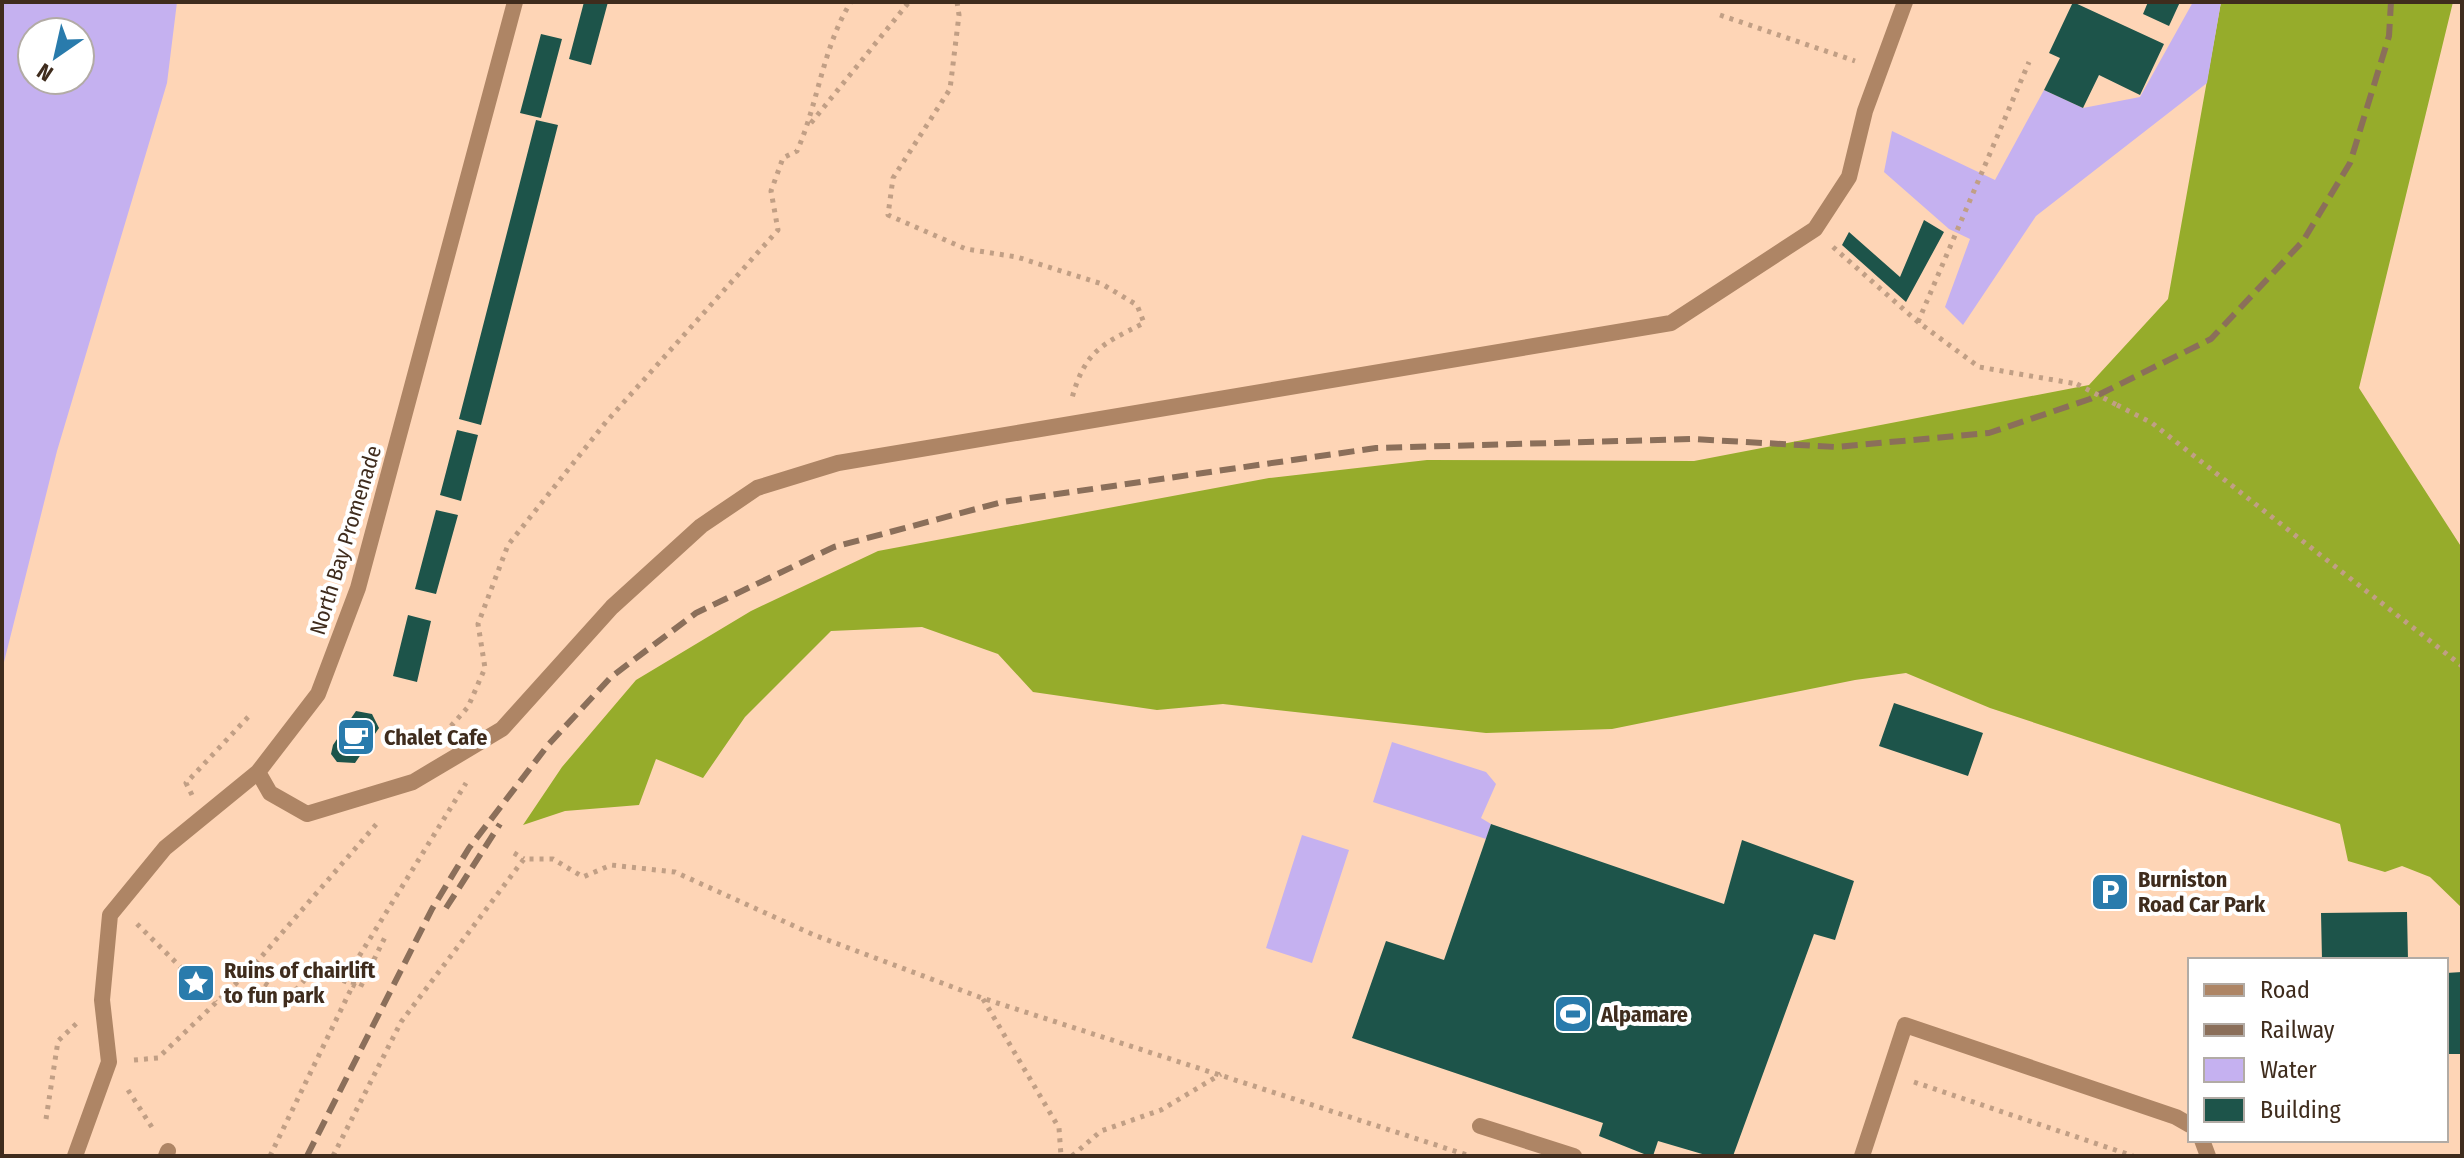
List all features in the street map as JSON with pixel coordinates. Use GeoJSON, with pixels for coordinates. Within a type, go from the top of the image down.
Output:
{"type":"FeatureCollection","features":[{"type":"Feature","properties":{"kind":"street","name":"North Bay Promenade"},"geometry":{"type":"LineString","coordinates":[[75,1156],[109,1062],[102,1000],[110,915],[165,848],[258,772],[318,694],[358,588],[515,2]]}},
{"type":"Feature","properties":{"kind":"street"},"geometry":{"type":"LineString","coordinates":[[258,772],[270,793],[307,814],[413,782],[502,729],[612,607],[701,526],[757,488],[838,463],[1671,323],[1815,229],[1849,177],[1868,101],[1905,2]]}},
{"type":"Feature","properties":{"kind":"street"},"geometry":{"type":"LineString","coordinates":[[1862,1156],[1905,1025],[2176,1117],[2188,1124]]}},
{"type":"Feature","properties":{"kind":"street"},"geometry":{"type":"LineString","coordinates":[[1480,1126],[1574,1156]]}},
{"type":"Feature","properties":{"kind":"path"},"geometry":{"type":"LineString","coordinates":[[444,737],[468,707],[485,668],[478,624],[508,545],[597,433],[778,230],[771,191],[783,158],[797,151],[808,127],[840,18],[851,2]]}},
{"type":"Feature","properties":{"kind":"path"},"geometry":{"type":"LineString","coordinates":[[808,127],[909,2]]}},
{"type":"Feature","properties":{"kind":"path"},"geometry":{"type":"LineString","coordinates":[[957,2],[959,15],[950,89],[893,178],[888,215],[966,249],[1017,257],[1102,284],[1137,305],[1144,323],[1101,344],[1081,369],[1065,425]]}},
{"type":"Feature","properties":{"kind":"path"},"geometry":{"type":"LineString","coordinates":[[1720,15],[1858,62],[1848,95],[1868,101]]}},
{"type":"Feature","properties":{"kind":"path"},"geometry":{"type":"LineString","coordinates":[[1918,322],[1958,237],[2029,62]]}},
{"type":"Feature","properties":{"kind":"path"},"geometry":{"type":"LineString","coordinates":[[1815,229],[1918,322],[1979,367],[2077,384],[2152,423],[2462,666]]}},
{"type":"Feature","properties":{"kind":"path"},"geometry":{"type":"LineString","coordinates":[[202,818],[186,783],[250,715]]}},
{"type":"Feature","properties":{"kind":"path"},"geometry":{"type":"LineString","coordinates":[[270,1156],[353,985],[358,958],[469,778]]}},
{"type":"Feature","properties":{"kind":"path"},"geometry":{"type":"LineString","coordinates":[[167,1153],[109,1062],[158,1058],[248,972],[382,818]]}},
{"type":"Feature","properties":{"kind":"path"},"geometry":{"type":"LineString","coordinates":[[514,853],[524,859],[553,859],[583,877],[611,865],[675,872],[814,935],[982,998],[1470,1156]]}},
{"type":"Feature","properties":{"kind":"path"},"geometry":{"type":"LineString","coordinates":[[333,1156],[401,1022],[524,859]]}},
{"type":"Feature","properties":{"kind":"path"},"geometry":{"type":"LineString","coordinates":[[139,925],[216,1002]]}},
{"type":"Feature","properties":{"kind":"path"},"geometry":{"type":"LineString","coordinates":[[248,972],[288,999],[315,968],[360,988],[387,933]]}},
{"type":"Feature","properties":{"kind":"path"},"geometry":{"type":"LineString","coordinates":[[982,998],[1059,1128],[1061,1156]]}},
{"type":"Feature","properties":{"kind":"path"},"geometry":{"type":"LineString","coordinates":[[46,1119],[58,1041],[102,1000]]}},
{"type":"Feature","properties":{"kind":"path"},"geometry":{"type":"LineString","coordinates":[[1072,1156],[1101,1131],[1161,1110],[1221,1074]]}},
{"type":"Feature","properties":{"kind":"path"},"geometry":{"type":"LineString","coordinates":[[1890,1074],[2133,1156]]}},
{"type":"Feature","properties":{"kind":"green space"},"geometry":{"type":"Polygon","coordinates":[[[2221,2],[2453,2],[2359,388],[2462,548],[2462,908],[2430,877],[2402,866],[2385,872],[2348,861],[2340,824],[1990,708],[1906,673],[1855,680],[1612,729],[1486,733],[1223,704],[1157,710],[1033,692],[998,654],[922,627],[831,631],[745,717],[703,778],[656,759],[639,805],[565,811],[523,825],[562,767],[636,680],[751,611],[878,551],[1269,478],[1427,460],[1694,461],[2089,385],[2168,299],[2221,2]]]}},
{"type":"Feature","properties":{"kind":"water"},"geometry":{"type":"Polygon","coordinates":[[[2,2],[177,2],[167,83],[57,451],[2,670],[2,2]]]}},
{"type":"Feature","properties":{"kind":"water"},"geometry":{"type":"Polygon","coordinates":[[[2193,2],[2221,2],[2207,83],[2036,216],[1963,325],[1945,307],[1970,239],[1949,229],[1884,172],[1892,131],[1995,180],[2044,90],[2083,108],[2140,97],[2193,2]]]}},
{"type":"Feature","properties":{"kind":"water"},"geometry":{"type":"Polygon","coordinates":[[[1392,742],[1486,772],[1496,784],[1481,818],[1491,824],[1486,839],[1373,802],[1392,742]]]}},
{"type":"Feature","properties":{"kind":"water"},"geometry":{"type":"Polygon","coordinates":[[[1302,835],[1349,850],[1312,963],[1266,948],[1302,835]]]}},
{"type":"Feature","properties":{"kind":"building"},"geometry":{"type":"Polygon","coordinates":[[[584,2],[608,2],[591,65],[569,59],[584,2]]]}},
{"type":"Feature","properties":{"kind":"building"},"geometry":{"type":"Polygon","coordinates":[[[2073,2],[2164,44],[2140,95],[2099,75],[2083,108],[2044,90],[2060,58],[2049,53],[2073,2]]]}},
{"type":"Feature","properties":{"kind":"building"},"geometry":{"type":"Polygon","coordinates":[[[2148,2],[2180,2],[2169,26],[2143,14],[2148,2]]]}},
{"type":"Feature","properties":{"kind":"building"},"geometry":{"type":"Polygon","coordinates":[[[541,34],[562,39],[541,118],[520,113],[541,34]]]}},
{"type":"Feature","properties":{"kind":"building"},"geometry":{"type":"Polygon","coordinates":[[[536,120],[558,125],[481,425],[459,419],[536,120]]]}},
{"type":"Feature","properties":{"kind":"building"},"geometry":{"type":"Polygon","coordinates":[[[1924,220],[1944,232],[1906,302],[1842,245],[1849,232],[1900,277],[1924,220]]]}},
{"type":"Feature","properties":{"kind":"building"},"geometry":{"type":"Polygon","coordinates":[[[457,430],[478,435],[461,501],[440,495],[457,430]]]}},
{"type":"Feature","properties":{"kind":"building"},"geometry":{"type":"Polygon","coordinates":[[[436,510],[458,515],[436,594],[415,589],[436,510]]]}},
{"type":"Feature","properties":{"kind":"building"},"geometry":{"type":"Polygon","coordinates":[[[408,615],[431,621],[417,682],[393,676],[408,615]]]}},
{"type":"Feature","properties":{"kind":"building"},"geometry":{"type":"Polygon","coordinates":[[[1894,703],[1983,733],[1968,776],[1879,746],[1894,703]]]}},
{"type":"Feature","properties":{"kind":"building","name":"Chalet Cafe"},"geometry":{"type":"Polygon","coordinates":[[[356,711],[372,714],[379,728],[355,763],[337,762],[331,754],[333,745],[356,711]]]}},
{"type":"Feature","properties":{"kind":"building","name":"Alpamare"},"geometry":{"type":"Polygon","coordinates":[[[1491,824],[1724,904],[1742,840],[1854,881],[1835,940],[1814,934],[1733,1156],[1709,1156],[1658,1141],[1653,1156],[1649,1156],[1599,1136],[1603,1123],[1352,1038],[1386,941],[1444,960],[1491,824]]]}},
{"type":"Feature","properties":{"kind":"building"},"geometry":{"type":"Polygon","coordinates":[[[2407,912],[2408,958],[2322,958],[2321,913],[2407,912]]]}},
{"type":"Feature","properties":{"kind":"building"},"geometry":{"type":"Polygon","coordinates":[[[2462,972],[2462,1054],[2448,1054],[2448,973],[2462,972]]]}},
{"type":"Feature","properties":{"kind":"railway"},"geometry":{"type":"LineString","coordinates":[[307,1156],[432,909],[469,848],[548,745],[611,677],[696,613],[834,547],[1002,502],[1376,448],[1692,439],[1836,447],[1989,433],[2090,399],[2211,339],[2303,241],[2350,163],[2389,36],[2391,2]]}},
{"type":"Feature","properties":{"kind":"railway"},"geometry":{"type":"LineString","coordinates":[[446,908],[500,824]]}},
{"type":"Feature","properties":{"kind":"place","name":"Chalet Cafe"},"geometry":{"type":"Point","coordinates":[356,737]}},
{"type":"Feature","properties":{"kind":"place","name":"Burniston Road Car Park"},"geometry":{"type":"Point","coordinates":[2110,892]}},
{"type":"Feature","properties":{"kind":"place","name":"Ruins of chairlift to fun park"},"geometry":{"type":"Point","coordinates":[196,983]}},
{"type":"Feature","properties":{"kind":"place","name":"Alpamare"},"geometry":{"type":"Point","coordinates":[1573,1014]}}]}
